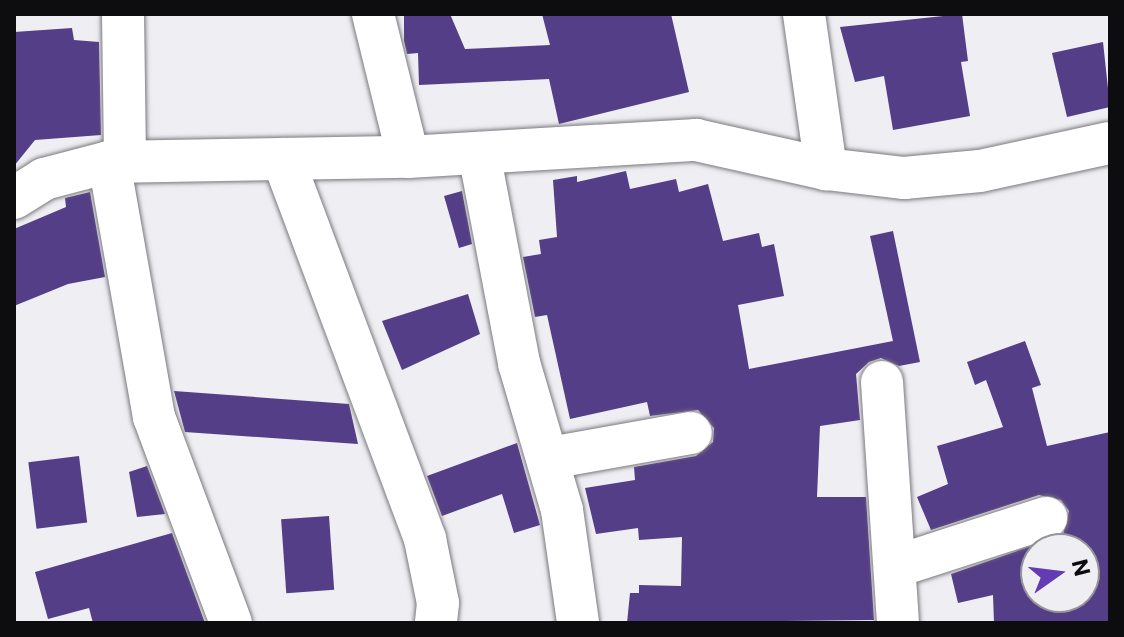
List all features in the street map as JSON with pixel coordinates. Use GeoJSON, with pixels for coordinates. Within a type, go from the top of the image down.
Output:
{"type":"FeatureCollection","features":[{"type":"Feature","properties":{"kind":"street"},"geometry":{"type":"LineString","coordinates":[[123,14],[117,162],[154,417],[231,623]]}},
{"type":"Feature","properties":{"kind":"street"},"geometry":{"type":"LineString","coordinates":[[373,14],[408,157]]}},
{"type":"Feature","properties":{"kind":"street"},"geometry":{"type":"LineString","coordinates":[[804,14],[826,169]]}},
{"type":"Feature","properties":{"kind":"street"},"geometry":{"type":"LineString","coordinates":[[14,198],[44,179],[117,162],[408,157],[696,140],[826,169],[904,178],[980,171],[1110,143]]}},
{"type":"Feature","properties":{"kind":"street"},"geometry":{"type":"LineString","coordinates":[[479,153],[519,363],[550,458],[578,623]]}},
{"type":"Feature","properties":{"kind":"street"},"geometry":{"type":"LineString","coordinates":[[283,159],[425,539],[438,603],[436,623]]}},
{"type":"Feature","properties":{"kind":"street"},"geometry":{"type":"LineString","coordinates":[[882,382],[897,566],[898,623]]}},
{"type":"Feature","properties":{"kind":"street"},"geometry":{"type":"LineString","coordinates":[[550,458],[691,433]]}},
{"type":"Feature","properties":{"kind":"street"},"geometry":{"type":"LineString","coordinates":[[897,566],[1046,518]]}},
{"type":"Feature","properties":{"kind":"building"},"geometry":{"type":"Polygon","coordinates":[[[404,14],[450,14],[465,49],[550,45],[542,14],[671,14],[689,92],[559,124],[549,79],[419,85],[418,53],[407,54],[404,14]]]}},
{"type":"Feature","properties":{"kind":"building"},"geometry":{"type":"Polygon","coordinates":[[[962,14],[968,61],[961,62],[970,116],[893,130],[884,76],[855,82],[840,27],[962,14]]]}},
{"type":"Feature","properties":{"kind":"building"},"geometry":{"type":"Polygon","coordinates":[[[72,28],[74,40],[99,42],[101,135],[35,140],[14,166],[14,32],[72,28]]]}},
{"type":"Feature","properties":{"kind":"building"},"geometry":{"type":"Polygon","coordinates":[[[1103,42],[1110,107],[1067,117],[1052,53],[1103,42]]]}},
{"type":"Feature","properties":{"kind":"building"},"geometry":{"type":"Polygon","coordinates":[[[626,171],[630,189],[676,179],[679,192],[708,184],[723,241],[759,233],[762,247],[774,244],[784,296],[738,305],[749,369],[893,341],[870,236],[893,231],[920,362],[899,366],[881,358],[869,362],[856,374],[860,420],[820,426],[817,497],[866,497],[874,620],[627,623],[630,593],[639,593],[639,585],[681,586],[682,537],[639,540],[638,528],[596,534],[585,488],[635,480],[634,467],[696,456],[713,442],[714,428],[698,410],[650,416],[647,402],[570,419],[547,315],[535,317],[523,257],[541,254],[539,240],[557,237],[553,180],[577,176],[577,182],[626,171]]]}},
{"type":"Feature","properties":{"kind":"building"},"geometry":{"type":"Polygon","coordinates":[[[462,191],[472,244],[459,248],[444,196],[462,191]]]}},
{"type":"Feature","properties":{"kind":"building"},"geometry":{"type":"Polygon","coordinates":[[[90,192],[105,277],[68,284],[14,306],[14,229],[66,207],[65,198],[90,192]]]}},
{"type":"Feature","properties":{"kind":"building"},"geometry":{"type":"Polygon","coordinates":[[[468,294],[480,334],[402,370],[382,321],[468,294]]]}},
{"type":"Feature","properties":{"kind":"building"},"geometry":{"type":"Polygon","coordinates":[[[1025,341],[1041,385],[1032,388],[1047,446],[1110,432],[1110,623],[994,623],[993,595],[958,603],[951,574],[1020,550],[1020,613],[1100,613],[1100,533],[1064,533],[1069,511],[1061,500],[1039,495],[931,530],[917,497],[948,484],[937,446],[1003,427],[986,380],[975,385],[967,362],[1025,341]]]}},
{"type":"Feature","properties":{"kind":"building"},"geometry":{"type":"Polygon","coordinates":[[[174,391],[349,404],[358,444],[185,432],[174,391]]]}},
{"type":"Feature","properties":{"kind":"building"},"geometry":{"type":"Polygon","coordinates":[[[517,443],[540,525],[514,533],[502,494],[442,516],[427,476],[517,443]]]}},
{"type":"Feature","properties":{"kind":"building"},"geometry":{"type":"Polygon","coordinates":[[[79,456],[87,523],[37,529],[28,462],[79,456]]]}},
{"type":"Feature","properties":{"kind":"building"},"geometry":{"type":"Polygon","coordinates":[[[147,466],[165,514],[137,517],[129,472],[147,466]]]}},
{"type":"Feature","properties":{"kind":"building"},"geometry":{"type":"Polygon","coordinates":[[[329,516],[334,590],[286,593],[281,519],[329,516]]]}},
{"type":"Feature","properties":{"kind":"building"},"geometry":{"type":"Polygon","coordinates":[[[172,533],[205,623],[93,623],[89,608],[48,619],[35,572],[172,533]]]}}]}
